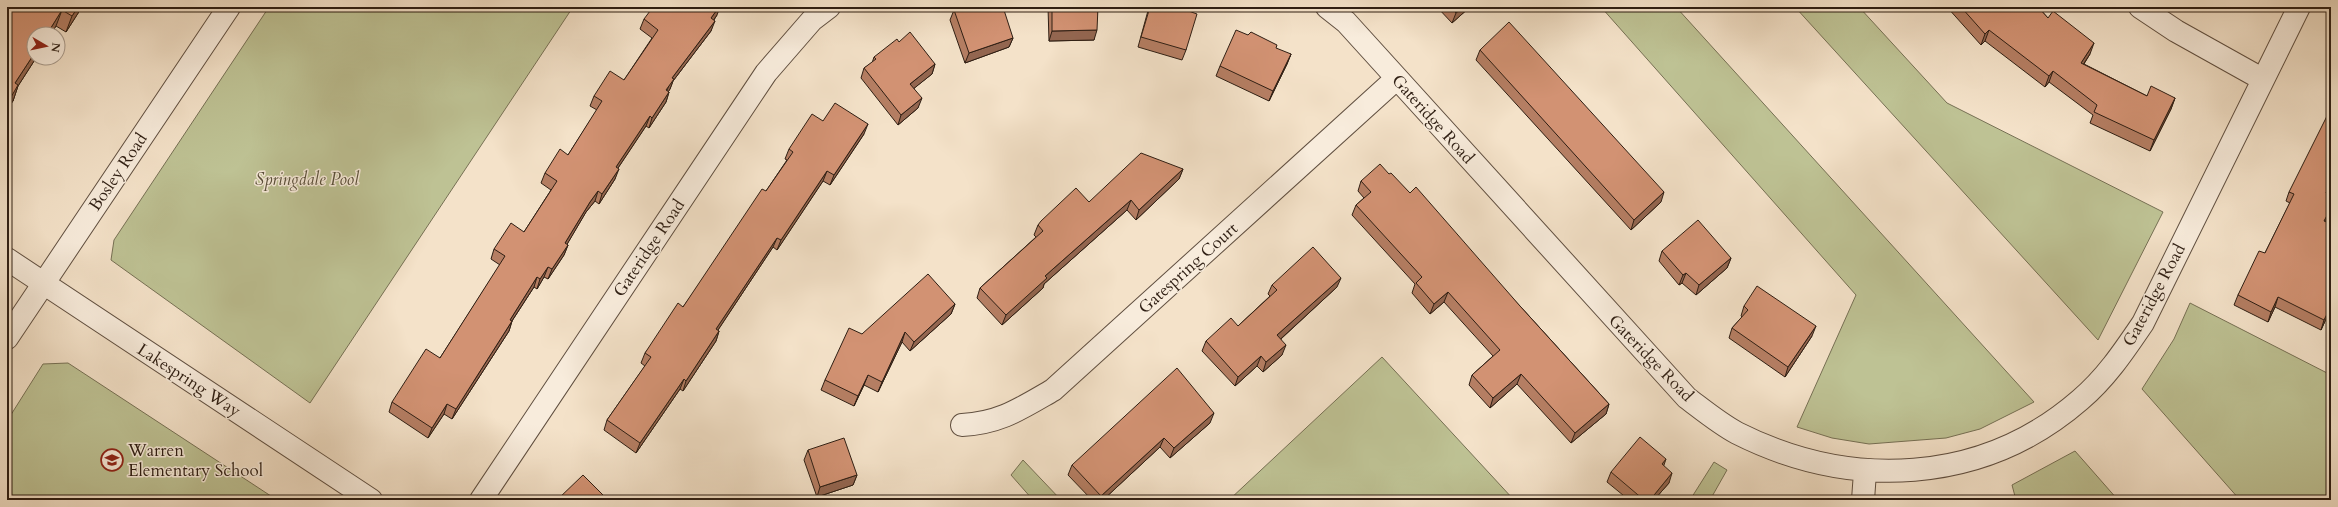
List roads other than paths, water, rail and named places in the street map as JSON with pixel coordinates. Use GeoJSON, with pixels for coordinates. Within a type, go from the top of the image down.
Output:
{"type":"FeatureCollection","features":[{"type":"Feature","properties":{"kind":"street","name":"Bosley Road"},"geometry":{"type":"LineString","coordinates":[[7,338],[229,7]]}},
{"type":"Feature","properties":{"kind":"street","name":"Gateridge Road"},"geometry":{"type":"LineString","coordinates":[[481,500],[766,73],[812,20],[829,7]]}},
{"type":"Feature","properties":{"kind":"street","name":"Gateridge Road"},"geometry":{"type":"LineString","coordinates":[[1327,7],[1346,22],[1396,79],[1687,398],[1736,432],[1776,451],[1824,465],[1865,472],[1948,466],[1994,454],[2035,433],[2080,400],[2115,364],[2143,323],[2298,7]]}},
{"type":"Feature","properties":{"kind":"street"},"geometry":{"type":"LineString","coordinates":[[2140,7],[2176,31],[2262,79]]}},
{"type":"Feature","properties":{"kind":"street","name":"Gatespring Court"},"geometry":{"type":"LineString","coordinates":[[962,425],[984,424],[1012,414],[1053,390],[1396,79]]}},
{"type":"Feature","properties":{"kind":"street","name":"Lakespring Way"},"geometry":{"type":"LineString","coordinates":[[7,259],[371,500]]}},
{"type":"Feature","properties":{"kind":"street"},"geometry":{"type":"LineString","coordinates":[[1863,500],[1865,472]]}},
{"type":"Feature","properties":{"kind":"place","name":"Warren Elementary School"},"geometry":{"type":"Point","coordinates":[112,460]}},
{"type":"Feature","properties":{"kind":"park label","name":"Springdale Pool"},"geometry":{"type":"Point","coordinates":[307,179]}}]}
